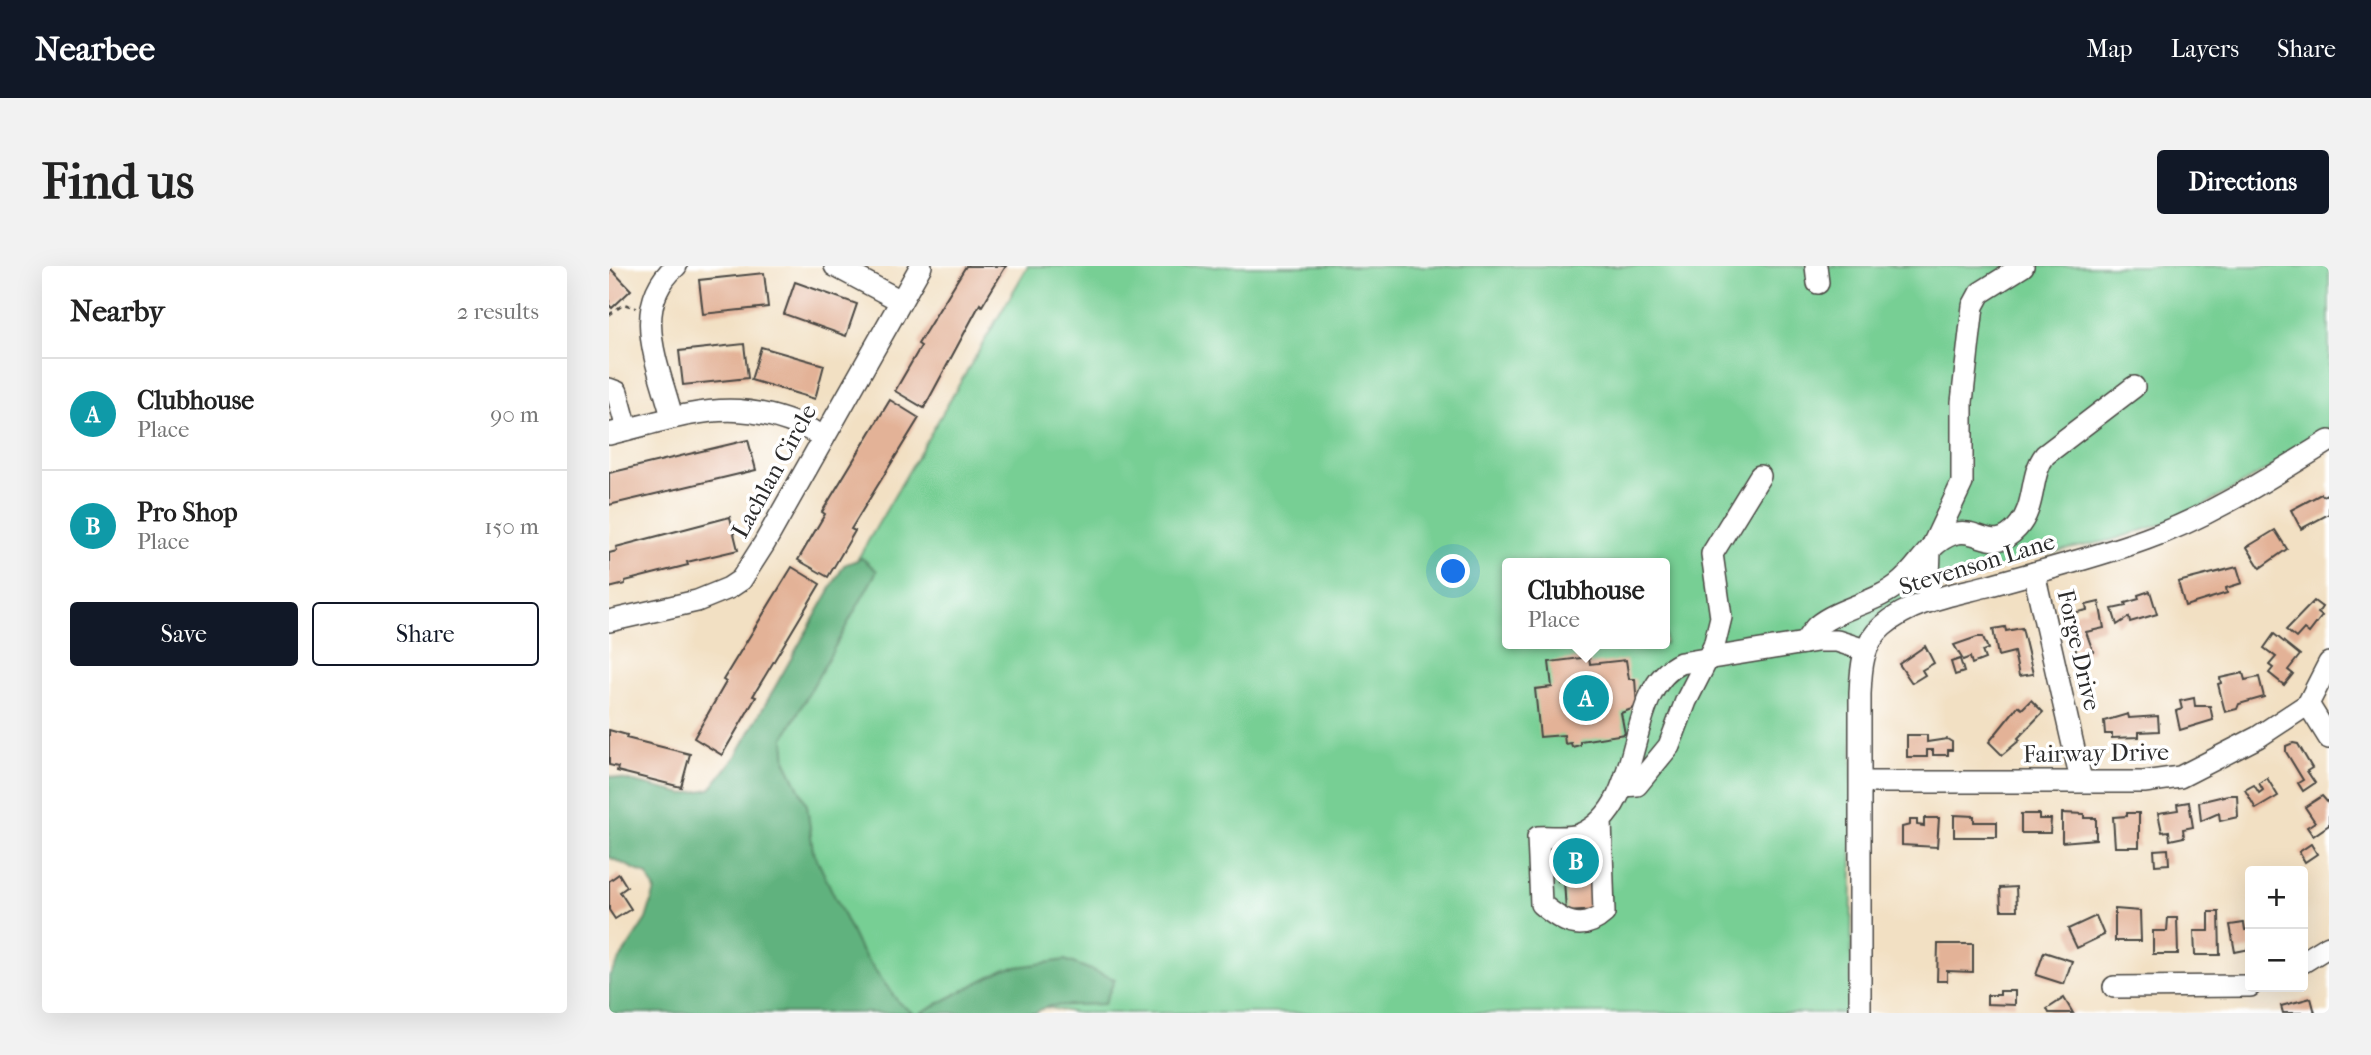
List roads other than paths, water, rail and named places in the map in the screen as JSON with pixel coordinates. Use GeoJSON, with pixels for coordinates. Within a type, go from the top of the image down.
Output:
{"type":"FeatureCollection","features":[{"type":"Feature","properties":{"kind":"street"},"geometry":{"type":"LineString","coordinates":[[672,417],[653,345],[650,309],[656,286],[676,266]]}},
{"type":"Feature","properties":{"kind":"street"},"geometry":{"type":"LineString","coordinates":[[835,266],[901,300]]}},
{"type":"Feature","properties":{"kind":"street","name":"Lachlan Circle"},"geometry":{"type":"LineString","coordinates":[[609,621],[697,601],[741,580],[921,266]]}},
{"type":"Feature","properties":{"kind":"street"},"geometry":{"type":"LineString","coordinates":[[1928,602],[1930,551],[1962,483],[1962,402],[1975,298],[2023,266]]}},
{"type":"Feature","properties":{"kind":"street"},"geometry":{"type":"LineString","coordinates":[[1804,643],[1817,626],[1877,598],[1902,581],[1944,538],[1961,532],[1990,541],[2007,536],[2018,528],[2035,493],[2037,466],[2046,455],[2134,387]]}},
{"type":"Feature","properties":{"kind":"street"},"geometry":{"type":"LineString","coordinates":[[609,389],[617,392],[618,431],[672,417],[731,409],[762,411],[823,436]]}},
{"type":"Feature","properties":{"kind":"street","name":"Stevenson Lane"},"geometry":{"type":"LineString","coordinates":[[1865,650],[1883,626],[1928,602],[2120,548],[2195,519],[2329,441]]}},
{"type":"Feature","properties":{"kind":"street"},"geometry":{"type":"LineString","coordinates":[[1623,786],[1637,785],[1669,746],[1714,646],[1721,617],[1712,554],[1760,476]]}},
{"type":"Feature","properties":{"kind":"street","name":"Forge Drive"},"geometry":{"type":"LineString","coordinates":[[2034,573],[2081,780]]}},
{"type":"Feature","properties":{"kind":"street"},"geometry":{"type":"LineString","coordinates":[[1601,820],[1604,913],[1588,923],[1574,925],[1560,921],[1541,904],[1538,837],[1580,835],[1601,820],[1623,786],[1650,698],[1661,678],[1671,667],[1681,663],[1804,643],[1837,641],[1865,650],[1860,694],[1860,1013]]}},
{"type":"Feature","properties":{"kind":"street","name":"Fairway Drive"},"geometry":{"type":"LineString","coordinates":[[1861,782],[2157,782],[2181,777],[2258,737],[2308,704],[2329,663]]}},
{"type":"Feature","properties":{"kind":"street"},"geometry":{"type":"LineString","coordinates":[[2308,704],[2329,738]]}},
{"type":"Feature","properties":{"kind":"street"},"geometry":{"type":"LineString","coordinates":[[2308,959],[2329,946]]}},
{"type":"Feature","properties":{"kind":"street"},"geometry":{"type":"LineString","coordinates":[[2114,986],[2245,986]]}},
{"type":"Feature","properties":{"kind":"place","name":"Clubhouse"},"geometry":{"type":"Point","coordinates":[1586,698]}},
{"type":"Feature","properties":{"kind":"place","name":"Pro Shop"},"geometry":{"type":"Point","coordinates":[1576,861]}}]}
